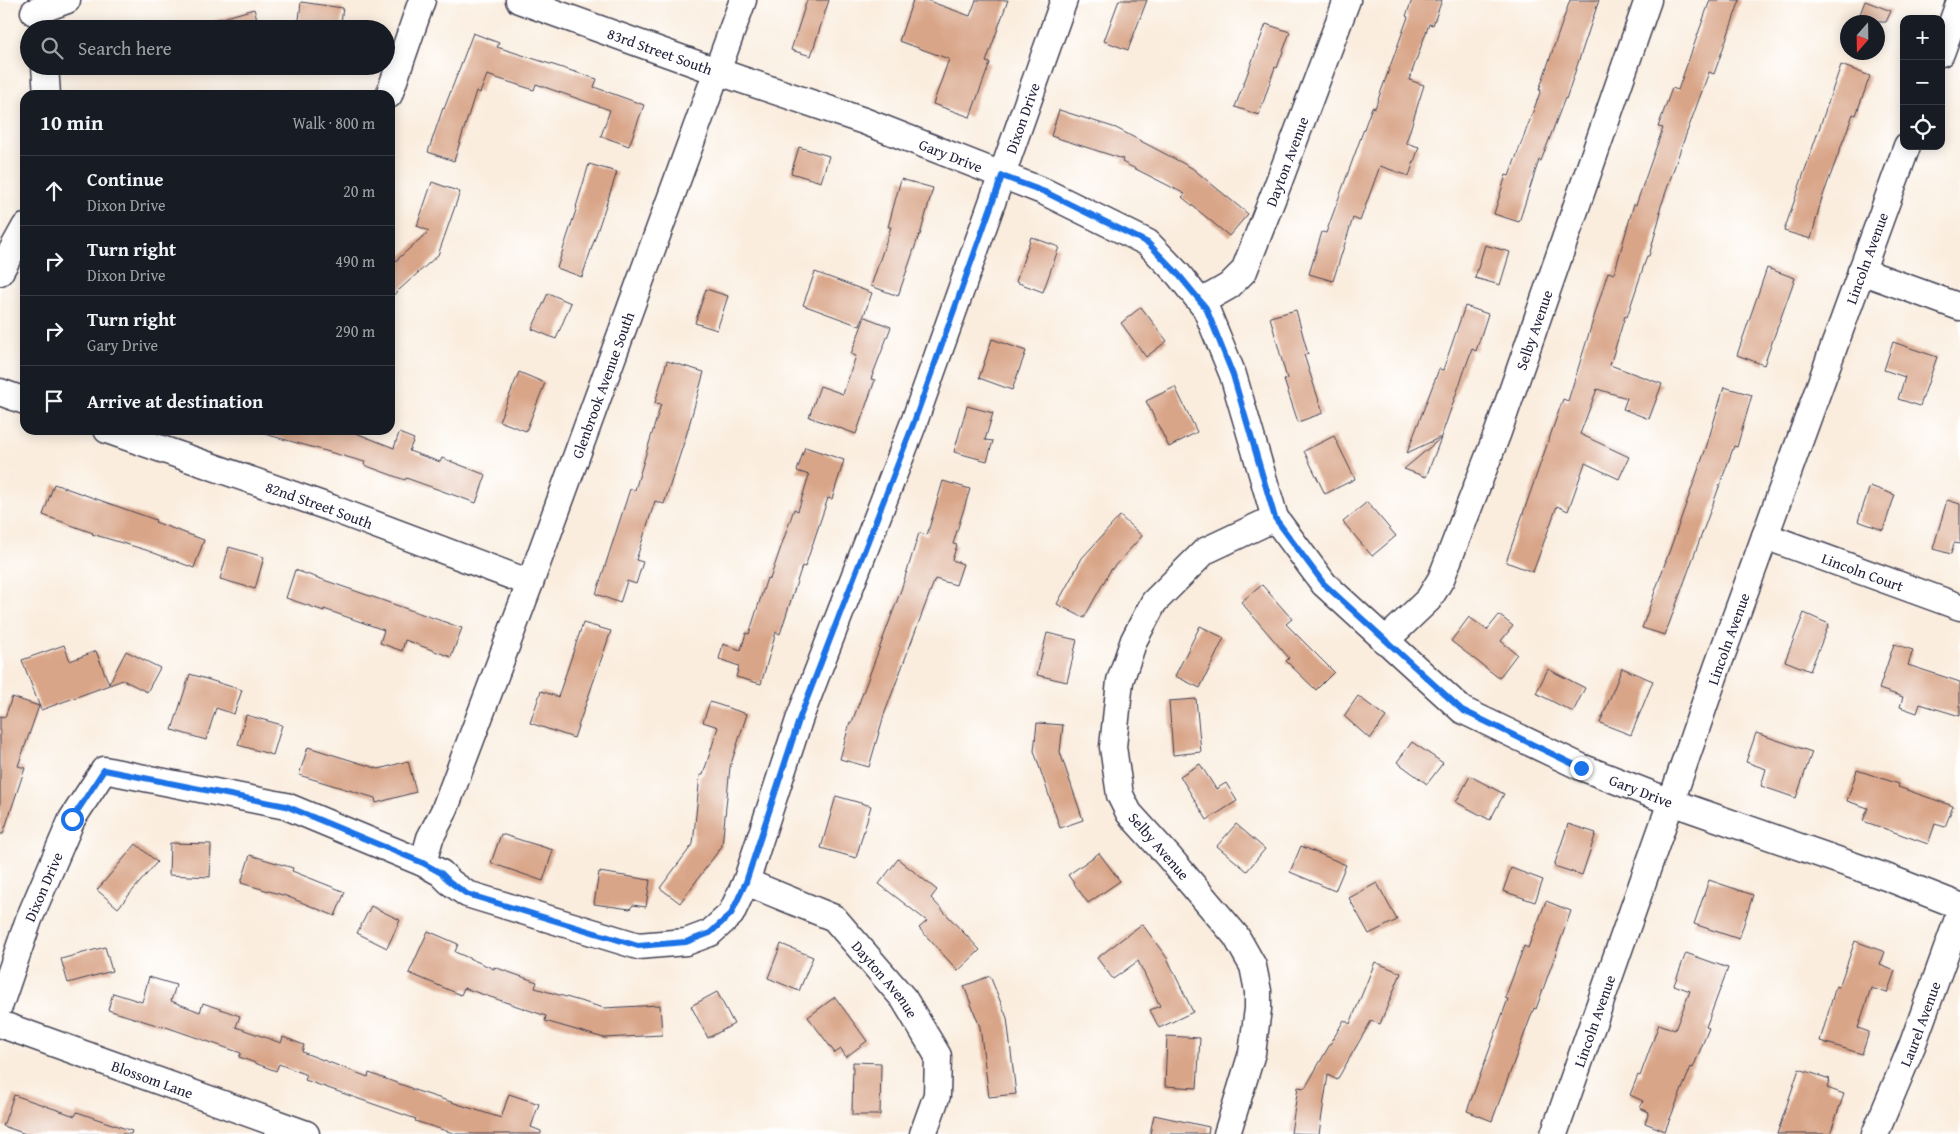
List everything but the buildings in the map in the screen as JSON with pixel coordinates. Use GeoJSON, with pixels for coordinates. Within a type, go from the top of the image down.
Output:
{"type":"FeatureCollection","features":[{"type":"Feature","properties":{"kind":"street"},"geometry":{"type":"LineString","coordinates":[[34,13],[67,0]]}},
{"type":"Feature","properties":{"kind":"street"},"geometry":{"type":"LineString","coordinates":[[391,90],[422,0]]}},
{"type":"Feature","properties":{"kind":"street","name":"83rd Street South"},"geometry":{"type":"LineString","coordinates":[[519,0],[801,100]]}},
{"type":"Feature","properties":{"kind":"street","name":"Glenbrook Avenue South"},"geometry":{"type":"LineString","coordinates":[[423,863],[430,838],[444,811],[530,582],[743,0]]}},
{"type":"Feature","properties":{"kind":"street","name":"Dixon Drive"},"geometry":{"type":"LineString","coordinates":[[0,1004],[29,919],[72,819],[104,770],[286,806],[423,863],[441,873],[467,894],[638,946],[686,942],[710,933],[731,914],[746,882],[800,717],[914,422],[1064,0]]}},
{"type":"Feature","properties":{"kind":"street","name":"Dayton Avenue"},"geometry":{"type":"LineString","coordinates":[[1201,302],[1229,286],[1244,271],[1276,192],[1347,0]]}},
{"type":"Feature","properties":{"kind":"street","name":"Selby Avenue"},"geometry":{"type":"LineString","coordinates":[[1385,641],[1429,599],[1441,578],[1498,432],[1648,0]]}},
{"type":"Feature","properties":{"kind":"street"},"geometry":{"type":"LineString","coordinates":[[1945,42],[1958,11]]}},
{"type":"Feature","properties":{"kind":"street"},"geometry":{"type":"LineString","coordinates":[[45,75],[47,90]]}},
{"type":"Feature","properties":{"kind":"street","name":"Gary Drive"},"geometry":{"type":"LineString","coordinates":[[801,100],[864,121],[1045,192],[1148,243],[1178,274],[1206,308],[1233,375],[1275,518],[1324,584],[1462,710],[1581,768],[1886,877],[1960,906]]}},
{"type":"Feature","properties":{"kind":"street","name":"Lincoln Avenue"},"geometry":{"type":"LineString","coordinates":[[1554,1134],[1764,536],[1906,150]]}},
{"type":"Feature","properties":{"kind":"street"},"geometry":{"type":"LineString","coordinates":[[0,272],[20,236]]}},
{"type":"Feature","properties":{"kind":"street"},"geometry":{"type":"LineString","coordinates":[[1861,271],[1960,307]]}},
{"type":"Feature","properties":{"kind":"street"},"geometry":{"type":"LineString","coordinates":[[0,392],[20,399]]}},
{"type":"Feature","properties":{"kind":"street","name":"82nd Street South"},"geometry":{"type":"LineString","coordinates":[[121,435],[331,508],[530,582]]}},
{"type":"Feature","properties":{"kind":"street","name":"Selby Avenue"},"geometry":{"type":"LineString","coordinates":[[1227,1134],[1252,1053],[1258,1009],[1258,991],[1253,966],[1236,936],[1129,813],[1120,795],[1113,747],[1120,681],[1134,640],[1154,602],[1206,551],[1275,518]]}},
{"type":"Feature","properties":{"kind":"street","name":"Lincoln Court"},"geometry":{"type":"LineString","coordinates":[[1764,536],[1960,607]]}},
{"type":"Feature","properties":{"kind":"street","name":"Dayton Avenue"},"geometry":{"type":"LineString","coordinates":[[746,882],[834,918],[904,999],[938,1056],[937,1095],[923,1134]]}},
{"type":"Feature","properties":{"kind":"street","name":"Laurel Avenue"},"geometry":{"type":"LineString","coordinates":[[1875,1134],[1912,1046],[1960,913]]}},
{"type":"Feature","properties":{"kind":"street","name":"Blossom Lane"},"geometry":{"type":"LineString","coordinates":[[0,1024],[306,1134]]}},
{"type":"Feature","properties":{"kind":"route"},"geometry":{"type":"LineString","coordinates":[[72,819],[104,770],[286,806],[423,863],[441,873],[467,894],[638,946],[686,942],[710,933],[731,914],[746,882],[800,717],[914,422],[1002,176],[1045,192],[1148,243],[1178,274],[1206,308],[1233,375],[1275,518],[1324,584],[1462,710],[1581,768]]}}]}
